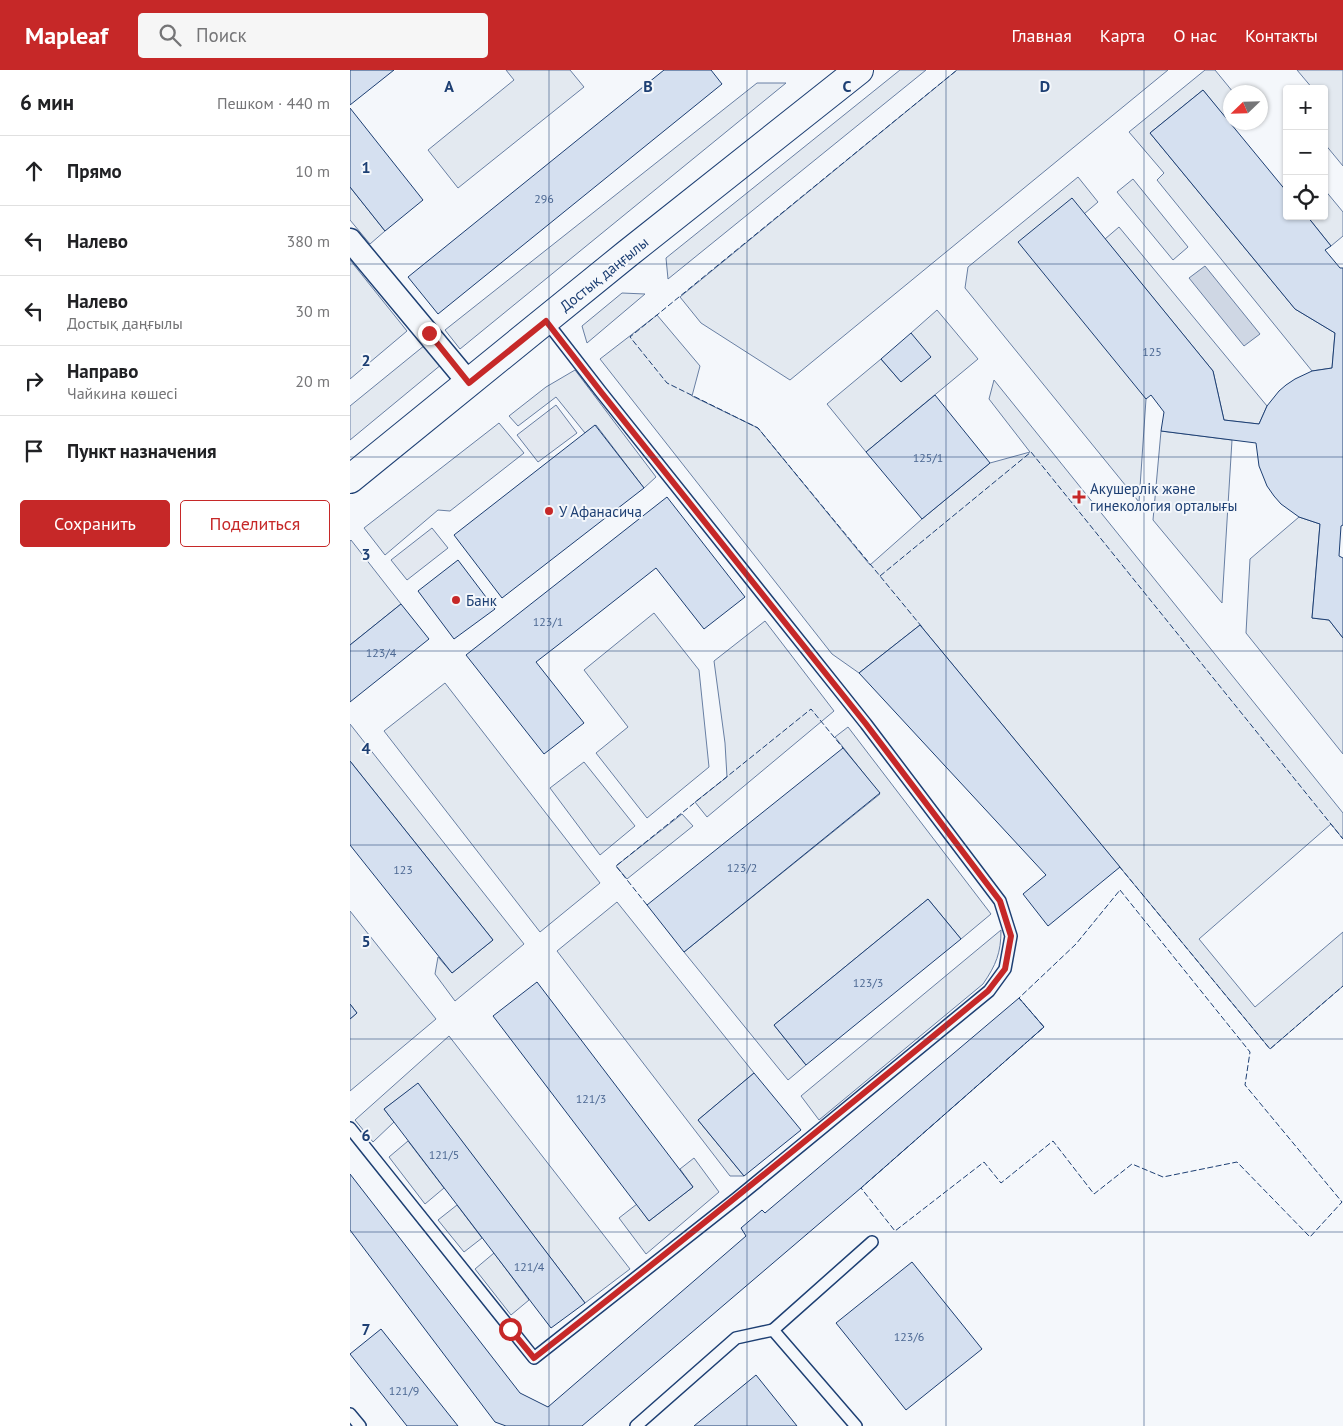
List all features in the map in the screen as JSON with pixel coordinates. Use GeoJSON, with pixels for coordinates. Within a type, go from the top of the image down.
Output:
{"type":"FeatureCollection","features":[{"type":"Feature","properties":{"kind":"main road","name":"Достық даңғылы"},"geometry":{"type":"LineString","coordinates":[[350,479],[627,254],[859,70]]}},
{"type":"Feature","properties":{"kind":"street"},"geometry":{"type":"LineString","coordinates":[[350,240],[469,383]]}},
{"type":"Feature","properties":{"kind":"lane"},"geometry":{"type":"LineString","coordinates":[[350,1128],[534,1358],[736,1198],[981,997],[1005,969],[1011,936],[1000,901],[866,724],[546,321]]}},
{"type":"Feature","properties":{"kind":"lane"},"geometry":{"type":"LineString","coordinates":[[636,1426],[736,1338],[773,1330],[872,1242]]}},
{"type":"Feature","properties":{"kind":"lane"},"geometry":{"type":"LineString","coordinates":[[773,1330],[856,1426]]}},
{"type":"Feature","properties":{"kind":"lane"},"geometry":{"type":"LineString","coordinates":[[350,1414],[360,1426]]}},
{"type":"Feature","properties":{"kind":"shaded area"},"geometry":{"type":"Polygon","coordinates":[[[506,70],[570,70],[584,87],[458,188],[428,150],[514,80],[506,70]]]}},
{"type":"Feature","properties":{"kind":"shaded area"},"geometry":{"type":"Polygon","coordinates":[[[900,70],[926,70],[668,279],[666,258],[900,70]]]}},
{"type":"Feature","properties":{"kind":"shaded area"},"geometry":{"type":"Polygon","coordinates":[[[957,70],[1168,70],[790,380],[701,323],[680,297],[957,70]]]}},
{"type":"Feature","properties":{"kind":"shaded area"},"geometry":{"type":"Polygon","coordinates":[[[1205,70],[1215,70],[1227,85],[1223,85],[1223,115],[1203,90],[1150,133],[1295,309],[1335,333],[1332,368],[1312,371],[1157,180],[1164,173],[1129,132],[1205,70]]]}},
{"type":"Feature","properties":{"kind":"shaded area"},"geometry":{"type":"Polygon","coordinates":[[[1297,70],[1343,70],[1343,166],[1328,148],[1328,85],[1310,85],[1297,70]]]}},
{"type":"Feature","properties":{"kind":"shaded area"},"geometry":{"type":"Polygon","coordinates":[[[757,83],[786,83],[460,349],[445,330],[757,83]]]}},
{"type":"Feature","properties":{"kind":"shaded area"},"geometry":{"type":"Polygon","coordinates":[[[1078,177],[1098,202],[1084,214],[1146,399],[1139,502],[965,288],[968,267],[1078,177]]]}},
{"type":"Feature","properties":{"kind":"shaded area"},"geometry":{"type":"Polygon","coordinates":[[[1133,179],[1188,247],[1173,260],[1117,192],[1133,179]]]}},
{"type":"Feature","properties":{"kind":"shaded area"},"geometry":{"type":"Polygon","coordinates":[[[350,187],[385,231],[370,244],[350,220],[350,187]]]}},
{"type":"Feature","properties":{"kind":"shaded area"},"geometry":{"type":"Polygon","coordinates":[[[1328,194],[1343,212],[1343,236],[1331,246],[1310,220],[1328,220],[1328,194]]]}},
{"type":"Feature","properties":{"kind":"shaded area"},"geometry":{"type":"Polygon","coordinates":[[[1119,227],[1267,406],[1259,424],[1224,420],[1213,371],[1105,239],[1119,227]]]}},
{"type":"Feature","properties":{"kind":"shaded area"},"geometry":{"type":"Polygon","coordinates":[[[350,260],[407,331],[350,379],[350,260]]]}},
{"type":"Feature","properties":{"kind":"shaded area"},"geometry":{"type":"Polygon","coordinates":[[[1205,266],[1260,334],[1244,346],[1189,278],[1205,266]]]}},
{"type":"Feature","properties":{"kind":"shaded area"},"geometry":{"type":"Polygon","coordinates":[[[622,293],[645,294],[587,343],[582,326],[622,293]]]}},
{"type":"Feature","properties":{"kind":"shaded area"},"geometry":{"type":"Polygon","coordinates":[[[937,310],[978,359],[866,452],[827,404],[881,359],[901,382],[911,333],[937,310]]]}},
{"type":"Feature","properties":{"kind":"shaded area"},"geometry":{"type":"Polygon","coordinates":[[[657,315],[700,366],[692,396],[758,428],[870,565],[990,463],[1030,452],[989,399],[994,380],[1343,813],[1343,839],[1331,824],[1199,939],[1255,1007],[1343,932],[1343,986],[1270,1049],[920,625],[859,673],[832,654],[600,359],[657,315]]]}},
{"type":"Feature","properties":{"kind":"shaded area"},"geometry":{"type":"Polygon","coordinates":[[[425,345],[442,364],[350,440],[350,406],[425,345]]]}},
{"type":"Feature","properties":{"kind":"shaded area"},"geometry":{"type":"Polygon","coordinates":[[[575,370],[656,477],[644,488],[596,425],[585,433],[556,397],[518,426],[509,416],[546,387],[575,370]]]}},
{"type":"Feature","properties":{"kind":"shaded area"},"geometry":{"type":"Polygon","coordinates":[[[556,405],[577,433],[538,462],[517,435],[556,405]]]}},
{"type":"Feature","properties":{"kind":"shaded area"},"geometry":{"type":"Polygon","coordinates":[[[499,423],[524,453],[450,511],[438,510],[385,555],[364,528],[499,423]]]}},
{"type":"Feature","properties":{"kind":"shaded area"},"geometry":{"type":"Polygon","coordinates":[[[1161,431],[1232,440],[1222,603],[1153,520],[1161,431]]]}},
{"type":"Feature","properties":{"kind":"shaded area"},"geometry":{"type":"Polygon","coordinates":[[[1299,517],[1320,524],[1312,618],[1329,620],[1343,638],[1343,754],[1246,633],[1250,559],[1299,517]]]}},
{"type":"Feature","properties":{"kind":"shaded area"},"geometry":{"type":"Polygon","coordinates":[[[432,528],[448,548],[407,580],[391,560],[432,528]]]}},
{"type":"Feature","properties":{"kind":"shaded area"},"geometry":{"type":"Polygon","coordinates":[[[350,541],[401,604],[350,645],[350,541]]]}},
{"type":"Feature","properties":{"kind":"shaded area"},"geometry":{"type":"Polygon","coordinates":[[[654,613],[699,670],[709,767],[647,818],[596,753],[628,727],[584,670],[654,613]]]}},
{"type":"Feature","properties":{"kind":"shaded area"},"geometry":{"type":"Polygon","coordinates":[[[765,621],[834,711],[707,817],[695,802],[727,777],[725,743],[714,661],[765,621]]]}},
{"type":"Feature","properties":{"kind":"shaded area"},"geometry":{"type":"Polygon","coordinates":[[[445,683],[600,883],[540,932],[384,731],[445,683]]]}},
{"type":"Feature","properties":{"kind":"shaded area"},"geometry":{"type":"Polygon","coordinates":[[[350,724],[524,944],[455,1001],[435,974],[438,957],[452,973],[493,940],[350,761],[350,724]]]}},
{"type":"Feature","properties":{"kind":"shaded area"},"geometry":{"type":"Polygon","coordinates":[[[848,727],[991,914],[961,939],[928,899],[774,1025],[806,1065],[788,1080],[684,952],[880,794],[835,737],[848,727]]]}},
{"type":"Feature","properties":{"kind":"shaded area"},"geometry":{"type":"Polygon","coordinates":[[[584,762],[635,826],[600,855],[550,788],[584,762]]]}},
{"type":"Feature","properties":{"kind":"shaded area"},"geometry":{"type":"Polygon","coordinates":[[[682,814],[693,826],[627,879],[616,866],[682,814]]]}},
{"type":"Feature","properties":{"kind":"shaded area"},"geometry":{"type":"Polygon","coordinates":[[[617,902],[754,1073],[698,1120],[744,1176],[730,1176],[557,951],[617,902]]]}},
{"type":"Feature","properties":{"kind":"shaded area"},"geometry":{"type":"Polygon","coordinates":[[[350,911],[436,1019],[350,1091],[350,1019],[357,1013],[350,1004],[350,911]]]}},
{"type":"Feature","properties":{"kind":"shaded area"},"geometry":{"type":"Polygon","coordinates":[[[1001,930],[997,958],[983,984],[819,1120],[801,1096],[1001,930]]]}},
{"type":"Feature","properties":{"kind":"shaded area"},"geometry":{"type":"Polygon","coordinates":[[[449,1036],[630,1269],[585,1303],[418,1084],[384,1109],[394,1122],[373,1142],[355,1120],[449,1036]]]}},
{"type":"Feature","properties":{"kind":"shaded area"},"geometry":{"type":"Polygon","coordinates":[[[408,1141],[444,1188],[425,1204],[389,1157],[408,1141]]]}},
{"type":"Feature","properties":{"kind":"shaded area"},"geometry":{"type":"Polygon","coordinates":[[[694,1158],[719,1192],[646,1254],[619,1218],[637,1204],[649,1221],[693,1187],[680,1169],[694,1158]]]}},
{"type":"Feature","properties":{"kind":"shaded area"},"geometry":{"type":"Polygon","coordinates":[[[457,1205],[482,1238],[464,1252],[438,1220],[457,1205]]]}},
{"type":"Feature","properties":{"kind":"shaded area"},"geometry":{"type":"Polygon","coordinates":[[[494,1253],[529,1300],[511,1315],[475,1269],[494,1253]]]}},
{"type":"Feature","properties":{"kind":"building"},"geometry":{"type":"Polygon","coordinates":[[[350,70],[394,70],[350,105],[350,70]]]}},
{"type":"Feature","properties":{"kind":"building"},"geometry":{"type":"Polygon","coordinates":[[[664,70],[711,70],[722,84],[438,314],[408,277],[664,70]]]}},
{"type":"Feature","properties":{"kind":"building"},"geometry":{"type":"Polygon","coordinates":[[[1203,90],[1223,114],[1223,130],[1236,130],[1283,187],[1283,220],[1310,220],[1331,246],[1325,250],[1340,268],[1343,268],[1343,525],[1341,526],[1339,556],[1343,558],[1343,638],[1329,620],[1312,618],[1320,524],[1299,517],[1281,504],[1274,496],[1267,486],[1259,466],[1256,443],[1161,431],[1164,412],[1151,395],[1146,399],[1018,242],[1072,198],[1213,371],[1224,420],[1259,424],[1267,406],[1286,385],[1312,371],[1332,368],[1335,333],[1295,309],[1150,133],[1203,90]]]}},
{"type":"Feature","properties":{"kind":"building"},"geometry":{"type":"Polygon","coordinates":[[[350,108],[423,200],[385,231],[350,187],[350,108]]]}},
{"type":"Feature","properties":{"kind":"building"},"geometry":{"type":"Polygon","coordinates":[[[911,333],[931,357],[901,382],[881,359],[911,333]]]}},
{"type":"Feature","properties":{"kind":"building"},"geometry":{"type":"Polygon","coordinates":[[[935,395],[990,463],[922,519],[866,452],[935,395]]]}},
{"type":"Feature","properties":{"kind":"building","name":"У Афанасича"},"geometry":{"type":"Polygon","coordinates":[[[595,425],[644,488],[502,598],[454,535],[595,425]]]}},
{"type":"Feature","properties":{"kind":"building"},"geometry":{"type":"Polygon","coordinates":[[[667,497],[745,597],[704,629],[656,568],[536,662],[584,723],[544,754],[466,655],[667,497]]]}},
{"type":"Feature","properties":{"kind":"building","name":"Банк"},"geometry":{"type":"Polygon","coordinates":[[[458,560],[495,609],[454,639],[418,591],[458,560]]]}},
{"type":"Feature","properties":{"kind":"building"},"geometry":{"type":"Polygon","coordinates":[[[401,604],[429,639],[350,702],[350,645],[401,604]]]}},
{"type":"Feature","properties":{"kind":"building"},"geometry":{"type":"Polygon","coordinates":[[[920,625],[1120,867],[1048,926],[1023,894],[1046,875],[859,673],[920,625]]]}},
{"type":"Feature","properties":{"kind":"building"},"geometry":{"type":"Polygon","coordinates":[[[843,748],[880,793],[684,952],[647,905],[843,748]]]}},
{"type":"Feature","properties":{"kind":"building"},"geometry":{"type":"Polygon","coordinates":[[[350,761],[493,940],[452,973],[350,845],[350,761]]]}},
{"type":"Feature","properties":{"kind":"building"},"geometry":{"type":"Polygon","coordinates":[[[928,899],[961,939],[806,1065],[774,1025],[928,899]]]}},
{"type":"Feature","properties":{"kind":"building"},"geometry":{"type":"Polygon","coordinates":[[[537,982],[693,1187],[649,1221],[493,1016],[537,982]]]}},
{"type":"Feature","properties":{"kind":"building"},"geometry":{"type":"Polygon","coordinates":[[[1019,998],[1044,1027],[861,1188],[582,1426],[506,1426],[495,1422],[350,1230],[350,1174],[520,1393],[548,1407],[746,1236],[741,1228],[762,1210],[765,1213],[1019,998]]]}},
{"type":"Feature","properties":{"kind":"building"},"geometry":{"type":"Polygon","coordinates":[[[350,1004],[357,1013],[350,1019],[350,1004]]]}},
{"type":"Feature","properties":{"kind":"building"},"geometry":{"type":"Polygon","coordinates":[[[754,1073],[801,1130],[744,1176],[698,1120],[754,1073]]]}},
{"type":"Feature","properties":{"kind":"building"},"geometry":{"type":"Polygon","coordinates":[[[418,1083],[585,1303],[551,1328],[384,1109],[418,1083]]]}},
{"type":"Feature","properties":{"kind":"building"},"geometry":{"type":"Polygon","coordinates":[[[912,1262],[982,1349],[906,1410],[836,1323],[912,1262]]]}},
{"type":"Feature","properties":{"kind":"building"},"geometry":{"type":"Polygon","coordinates":[[[381,1329],[458,1426],[407,1426],[350,1354],[381,1329]]]}},
{"type":"Feature","properties":{"kind":"building"},"geometry":{"type":"Polygon","coordinates":[[[756,1375],[797,1426],[694,1426],[756,1375]]]}},
{"type":"Feature","properties":{"kind":"fence"},"geometry":{"type":"LineString","coordinates":[[922,627],[758,428],[667,383],[630,337],[957,70]]}},
{"type":"Feature","properties":{"kind":"fence"},"geometry":{"type":"LineString","coordinates":[[880,576],[1031,452],[1343,839]]}},
{"type":"Feature","properties":{"kind":"fence"},"geometry":{"type":"LineString","coordinates":[[647,905],[616,866],[811,709],[843,748]]}},
{"type":"Feature","properties":{"kind":"fence"},"geometry":{"type":"LineString","coordinates":[[1119,866],[1270,1049],[1343,986]]}},
{"type":"Feature","properties":{"kind":"fence"},"geometry":{"type":"LineString","coordinates":[[1120,890],[1250,1052],[1245,1085],[1342,1202],[1310,1237],[1237,1162],[1163,1177],[1132,1164],[1094,1194],[1053,1141],[1001,1183],[984,1162],[895,1231],[861,1188],[1044,1027],[1019,998],[1076,944],[1120,890]]}},
{"type":"Feature","properties":{"kind":"place","name":"Акушерлік және гинекология орталығы"},"geometry":{"type":"Point","coordinates":[1079,497]}},
{"type":"Feature","properties":{"kind":"place","name":"У Афанасича"},"geometry":{"type":"Point","coordinates":[549,511]}},
{"type":"Feature","properties":{"kind":"place","name":"Банк"},"geometry":{"type":"Point","coordinates":[456,600]}},
{"type":"Feature","properties":{"kind":"route"},"geometry":{"type":"LineString","coordinates":[[429,333],[469,383],[546,321],[866,724],[1000,901],[1011,936],[1005,969],[988,991],[736,1198],[534,1358],[510,1329]]}}]}
